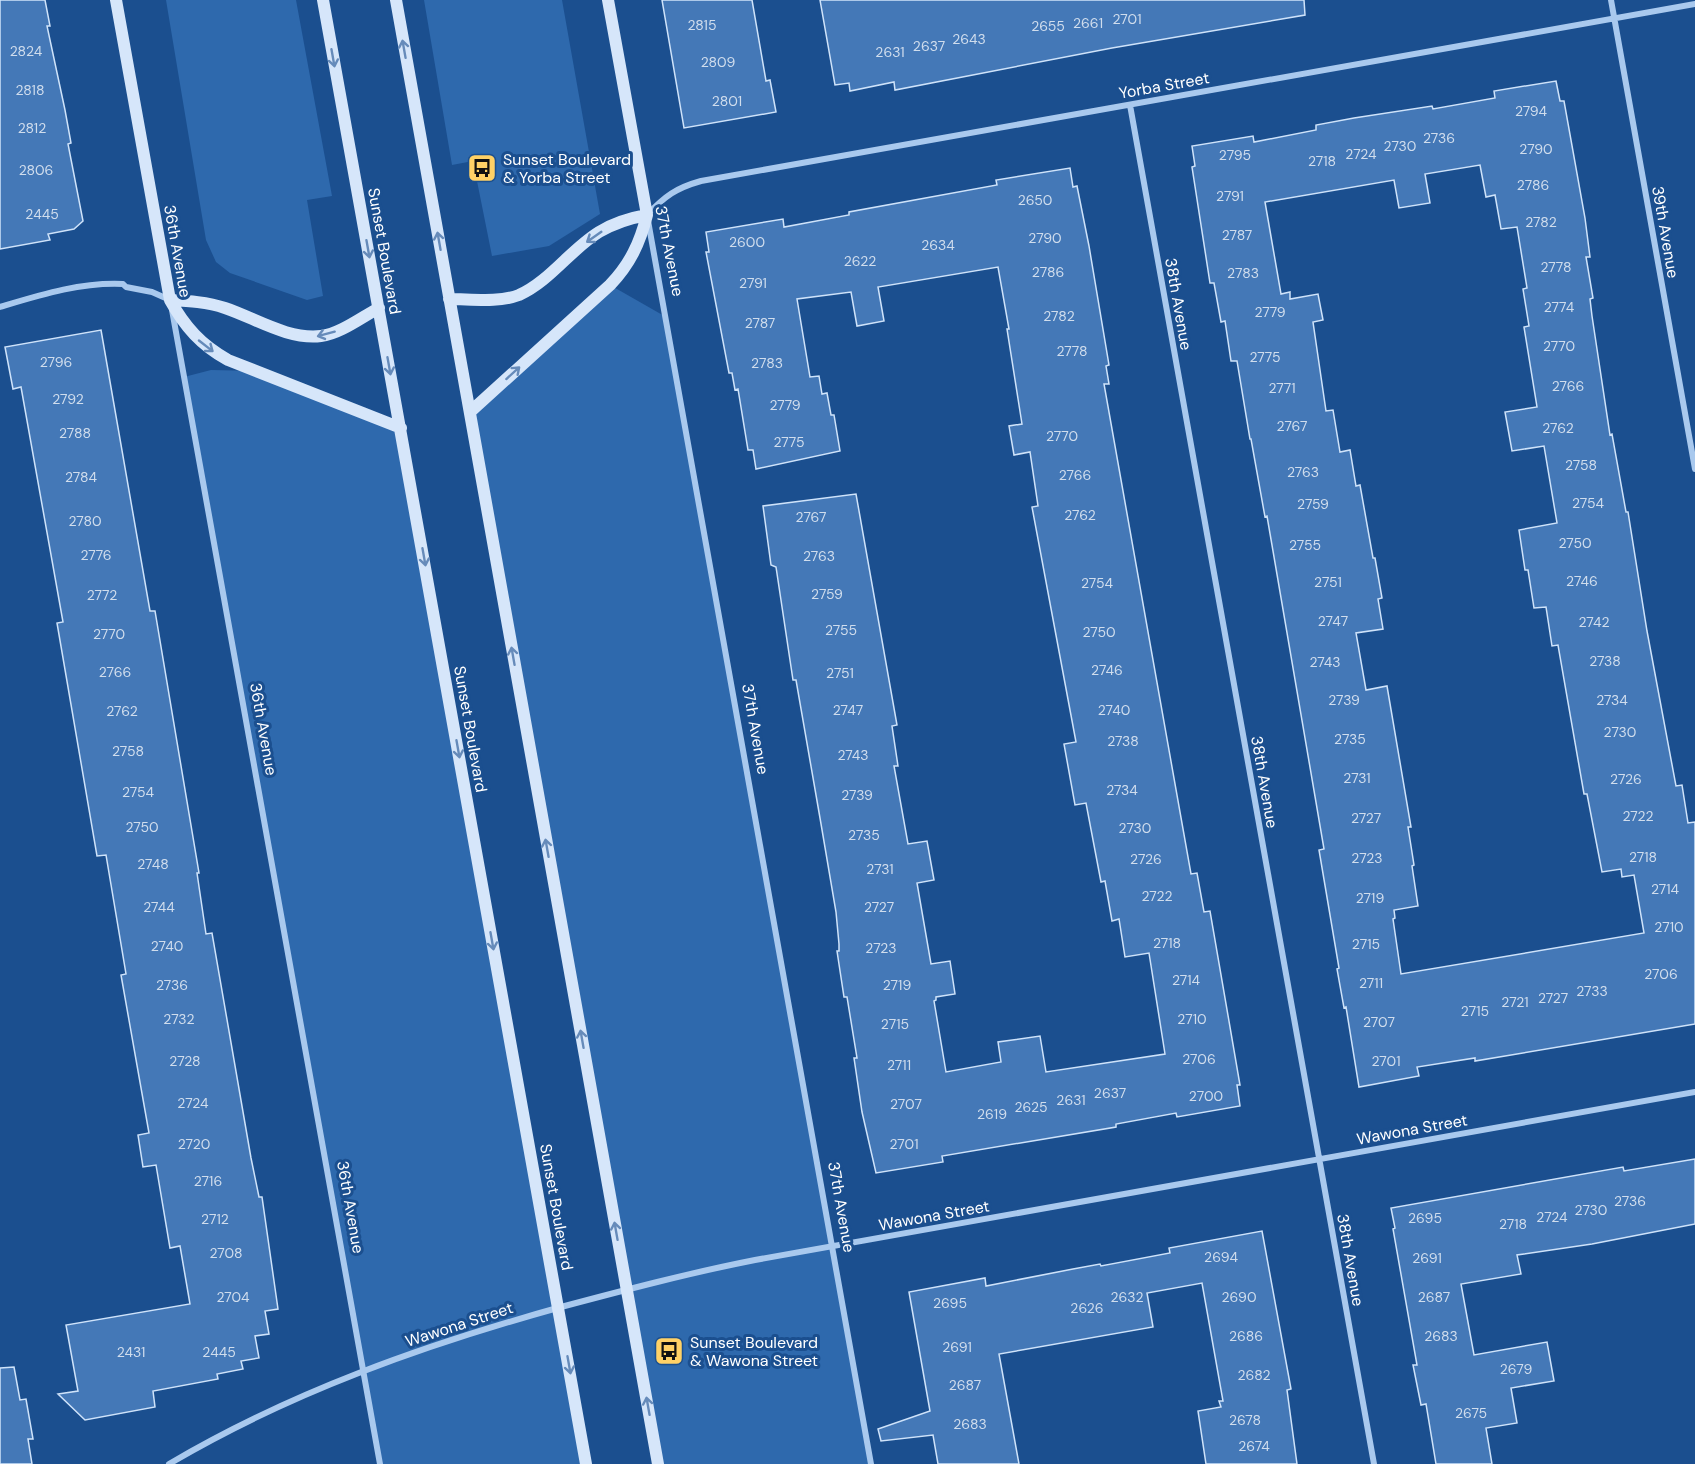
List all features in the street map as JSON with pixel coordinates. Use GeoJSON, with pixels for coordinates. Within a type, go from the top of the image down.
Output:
{"type":"FeatureCollection","features":[{"type":"Feature","properties":{"kind":"main road","name":"36th Avenue"},"geometry":{"type":"LineString","coordinates":[[116,0],[170,300]]}},
{"type":"Feature","properties":{"kind":"main road","name":"Sunset Boulevard"},"geometry":{"type":"LineString","coordinates":[[323,0],[586,1464]]}},
{"type":"Feature","properties":{"kind":"main road"},"geometry":{"type":"LineString","coordinates":[[396,0],[658,1464]]}},
{"type":"Feature","properties":{"kind":"main road","name":"37th Avenue"},"geometry":{"type":"LineString","coordinates":[[608,0],[647,214]]}},
{"type":"Feature","properties":{"kind":"main road"},"geometry":{"type":"LineString","coordinates":[[449,299],[500,299],[516,296],[533,287],[599,232],[630,218],[647,214],[642,236],[634,255],[624,270],[470,412]]}},
{"type":"Feature","properties":{"kind":"main road"},"geometry":{"type":"LineString","coordinates":[[170,300],[222,307],[306,337],[323,336],[336,331],[379,308]]}},
{"type":"Feature","properties":{"kind":"main road"},"geometry":{"type":"LineString","coordinates":[[170,300],[181,321],[195,337],[210,350],[228,360],[401,428]]}},
{"type":"Feature","properties":{"kind":"street","name":"39th Avenue"},"geometry":{"type":"LineString","coordinates":[[1611,0],[1695,469]]}},
{"type":"Feature","properties":{"kind":"street","name":"Yorba Street"},"geometry":{"type":"LineString","coordinates":[[647,214],[664,197],[681,187],[701,181],[1695,4]]}},
{"type":"Feature","properties":{"kind":"street","name":"38th Avenue"},"geometry":{"type":"LineString","coordinates":[[1130,105],[1374,1464]]}},
{"type":"Feature","properties":{"kind":"street","name":"37th Avenue"},"geometry":{"type":"LineString","coordinates":[[647,214],[871,1464]]}},
{"type":"Feature","properties":{"kind":"street"},"geometry":{"type":"LineString","coordinates":[[0,307],[52,292],[89,284],[106,283],[123,284],[126,287],[152,292],[170,300]]}},
{"type":"Feature","properties":{"kind":"street","name":"36th Avenue"},"geometry":{"type":"LineString","coordinates":[[170,300],[380,1464]]}},
{"type":"Feature","properties":{"kind":"street","name":"Wawona Street"},"geometry":{"type":"LineString","coordinates":[[169,1464],[278,1407],[363,1370],[461,1336],[627,1289],[714,1268],[1695,1092]]}},
{"type":"Feature","properties":{"kind":"shaded area"},"geometry":{"type":"Polygon","coordinates":[[[166,0],[296,0],[332,196],[307,200],[323,296],[307,300],[230,273],[216,262],[206,240],[166,0]]]}},
{"type":"Feature","properties":{"kind":"shaded area"},"geometry":{"type":"Polygon","coordinates":[[[424,0],[562,0],[600,214],[549,246],[492,256],[473,161],[452,165],[424,0]]]}},
{"type":"Feature","properties":{"kind":"shaded area"},"geometry":{"type":"Polygon","coordinates":[[[610,285],[666,317],[871,1464],[658,1464],[470,412],[610,285]]]}},
{"type":"Feature","properties":{"kind":"shaded area"},"geometry":{"type":"Polygon","coordinates":[[[211,370],[257,371],[401,428],[586,1464],[378,1464],[184,377],[211,370]]]}},
{"type":"Feature","properties":{"kind":"building"},"geometry":{"type":"Polygon","coordinates":[[[0,0],[45,0],[50,26],[47,26],[65,110],[71,143],[68,144],[83,221],[74,229],[48,234],[50,240],[0,249],[0,0]]]}},
{"type":"Feature","properties":{"kind":"building"},"geometry":{"type":"Polygon","coordinates":[[[662,0],[752,0],[766,81],[770,80],[776,112],[684,128],[662,0]]]}},
{"type":"Feature","properties":{"kind":"building"},"geometry":{"type":"Polygon","coordinates":[[[820,0],[1304,0],[1305,15],[1112,48],[895,90],[894,82],[850,91],[849,83],[835,85],[820,0]]]}},
{"type":"Feature","properties":{"kind":"building"},"geometry":{"type":"Polygon","coordinates":[[[1556,81],[1560,101],[1564,101],[1585,218],[1590,257],[1586,257],[1593,298],[1590,299],[1610,435],[1612,434],[1626,512],[1628,512],[1647,631],[1676,786],[1682,785],[1688,823],[1695,822],[1695,1024],[1475,1061],[1475,1058],[1417,1067],[1419,1076],[1359,1087],[1346,1007],[1344,1008],[1337,969],[1339,968],[1319,850],[1324,849],[1267,516],[1265,517],[1237,361],[1231,361],[1225,321],[1221,322],[1214,283],[1210,283],[1192,167],[1195,166],[1192,146],[1253,136],[1254,142],[1316,130],[1316,125],[1354,118],[1432,106],[1433,109],[1495,98],[1494,91],[1556,81]],[[1480,165],[1425,174],[1430,203],[1399,208],[1394,180],[1265,202],[1281,294],[1290,292],[1290,299],[1318,294],[1323,320],[1313,322],[1326,411],[1333,410],[1340,452],[1350,450],[1356,486],[1360,485],[1373,558],[1375,558],[1382,598],[1378,599],[1383,629],[1356,633],[1366,690],[1387,686],[1411,827],[1408,827],[1418,906],[1394,910],[1395,918],[1393,919],[1401,974],[1644,933],[1634,875],[1622,877],[1621,869],[1602,872],[1587,794],[1584,794],[1558,645],[1552,646],[1546,607],[1534,608],[1528,570],[1525,570],[1519,530],[1557,523],[1544,446],[1512,451],[1505,412],[1537,407],[1524,327],[1529,326],[1523,289],[1527,288],[1517,227],[1501,229],[1495,195],[1486,197],[1480,165]]]}},
{"type":"Feature","properties":{"kind":"building"},"geometry":{"type":"Polygon","coordinates":[[[1070,168],[1073,187],[1077,186],[1089,246],[1109,365],[1106,366],[1109,384],[1104,384],[1191,874],[1197,873],[1204,912],[1210,911],[1240,1085],[1237,1085],[1240,1106],[1177,1117],[1176,1113],[1116,1124],[1116,1127],[942,1156],[943,1162],[876,1173],[862,1112],[854,1058],[857,1058],[847,997],[844,997],[837,951],[839,951],[839,944],[836,912],[796,680],[793,680],[776,567],[771,565],[763,506],[856,494],[897,725],[892,726],[898,766],[894,766],[908,844],[927,841],[934,880],[917,883],[931,964],[950,961],[955,994],[936,997],[934,1001],[946,1072],[1001,1062],[998,1042],[1040,1036],[1046,1072],[1165,1054],[1149,953],[1125,957],[1119,919],[1112,921],[1105,881],[1101,882],[1086,803],[1075,805],[1064,744],[1076,742],[1032,507],[1038,506],[1030,452],[1014,455],[1009,426],[1022,424],[998,267],[878,287],[884,321],[857,326],[851,292],[797,299],[810,377],[819,376],[822,394],[827,393],[831,415],[834,415],[840,451],[756,469],[753,450],[748,450],[738,389],[735,390],[732,373],[729,373],[706,252],[709,252],[706,232],[783,219],[784,227],[849,215],[849,212],[997,185],[996,180],[1070,168]]]}},
{"type":"Feature","properties":{"kind":"building"},"geometry":{"type":"Polygon","coordinates":[[[101,330],[150,611],[155,611],[199,873],[197,873],[206,934],[212,933],[251,1158],[259,1197],[262,1197],[278,1309],[265,1311],[269,1334],[255,1336],[259,1358],[241,1361],[243,1369],[217,1374],[218,1379],[153,1391],[155,1407],[85,1420],[58,1394],[78,1391],[66,1325],[190,1304],[180,1246],[170,1248],[156,1165],[143,1167],[138,1135],[149,1133],[121,975],[126,974],[106,855],[97,856],[57,623],[63,622],[21,387],[13,389],[5,347],[101,330]]]}},
{"type":"Feature","properties":{"kind":"building"},"geometry":{"type":"Polygon","coordinates":[[[1695,1159],[1695,1224],[1592,1244],[1517,1255],[1521,1274],[1461,1284],[1474,1355],[1547,1342],[1554,1381],[1511,1388],[1517,1423],[1486,1428],[1492,1464],[1436,1464],[1426,1404],[1421,1405],[1413,1365],[1417,1365],[1391,1208],[1623,1167],[1624,1171],[1695,1159]]]}},
{"type":"Feature","properties":{"kind":"building"},"geometry":{"type":"Polygon","coordinates":[[[1262,1231],[1291,1389],[1287,1390],[1297,1464],[1206,1464],[1198,1411],[1221,1407],[1219,1401],[1223,1401],[1202,1283],[1147,1293],[1153,1327],[999,1354],[1019,1464],[938,1464],[933,1435],[881,1441],[878,1429],[930,1411],[909,1292],[985,1278],[986,1286],[1170,1253],[1169,1248],[1262,1231]]]}},
{"type":"Feature","properties":{"kind":"building"},"geometry":{"type":"Polygon","coordinates":[[[14,1367],[20,1400],[26,1399],[33,1439],[28,1439],[32,1464],[0,1464],[0,1368],[14,1367]]]}},
{"type":"Feature","properties":{"kind":"place","name":"Sunset Boulevard & Yorba Street"},"geometry":{"type":"Point","coordinates":[482,168]}},
{"type":"Feature","properties":{"kind":"place","name":"Sunset Boulevard & Wawona Street"},"geometry":{"type":"Point","coordinates":[669,1351]}}]}
